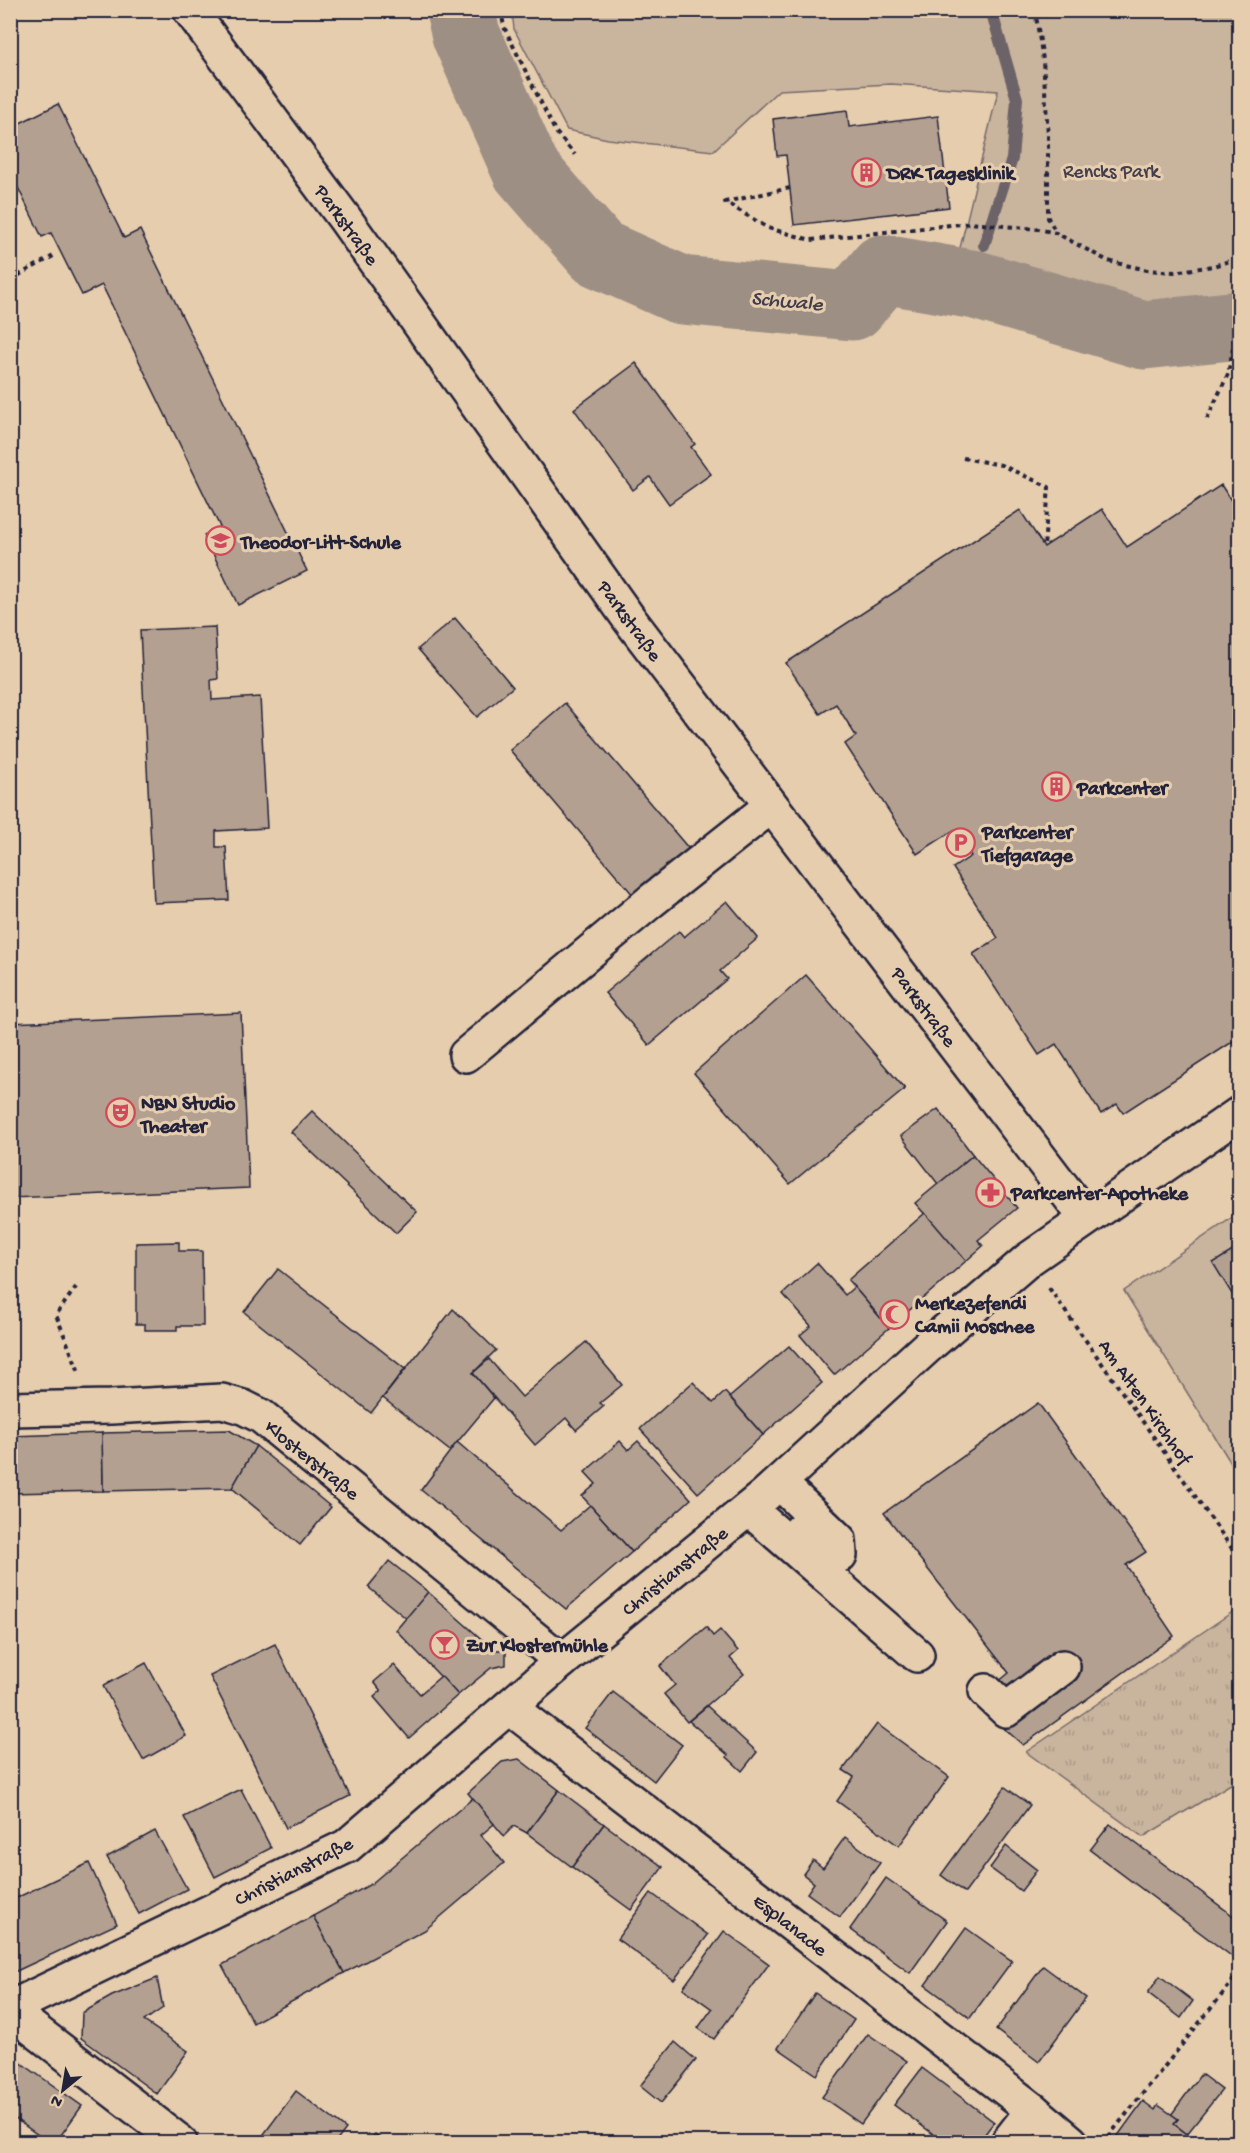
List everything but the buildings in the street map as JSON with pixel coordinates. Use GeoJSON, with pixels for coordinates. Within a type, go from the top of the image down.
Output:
{"type":"FeatureCollection","features":[{"type":"Feature","properties":{"kind":"street","name":"Parkstraße"},"geometry":{"type":"LineString","coordinates":[[190,10],[352,228],[630,620],[1086,1218]]}},
{"type":"Feature","properties":{"kind":"street"},"geometry":{"type":"LineString","coordinates":[[466,1055],[651,900],[771,806]]}},
{"type":"Feature","properties":{"kind":"street","name":"Christianstraße"},"geometry":{"type":"LineString","coordinates":[[10,2009],[347,1846],[562,1661],[765,1496],[928,1346],[1029,1259],[1239,1113]]}},
{"type":"Feature","properties":{"kind":"street","name":"Klosterstraße"},"geometry":{"type":"LineString","coordinates":[[10,1409],[222,1401],[243,1407],[261,1416],[562,1661]]}},
{"type":"Feature","properties":{"kind":"street"},"geometry":{"type":"LineString","coordinates":[[765,1496],[917,1655]]}},
{"type":"Feature","properties":{"kind":"street"},"geometry":{"type":"LineString","coordinates":[[986,1691],[1006,1710],[1063,1667]]}},
{"type":"Feature","properties":{"kind":"street","name":"Esplanade"},"geometry":{"type":"LineString","coordinates":[[509,1707],[1033,2110],[1071,2142]]}},
{"type":"Feature","properties":{"kind":"street"},"geometry":{"type":"LineString","coordinates":[[10,2009],[180,2142]]}},
{"type":"Feature","properties":{"kind":"street"},"geometry":{"type":"LineString","coordinates":[[1008,2142],[1033,2110]]}},
{"type":"Feature","properties":{"kind":"path"},"geometry":{"type":"LineString","coordinates":[[501,10],[504,27],[555,131],[575,154]]}},
{"type":"Feature","properties":{"kind":"path"},"geometry":{"type":"LineString","coordinates":[[1035,10],[1043,60],[1048,135],[1048,218],[1056,233]]}},
{"type":"Feature","properties":{"kind":"path"},"geometry":{"type":"LineString","coordinates":[[790,188],[725,202],[768,228],[811,240],[970,223],[1056,233],[1108,261],[1147,270],[1174,272],[1213,266],[1239,258]]}},
{"type":"Feature","properties":{"kind":"path"},"geometry":{"type":"LineString","coordinates":[[10,280],[57,254]]}},
{"type":"Feature","properties":{"kind":"path"},"geometry":{"type":"LineString","coordinates":[[1207,419],[1228,374],[1239,312]]}},
{"type":"Feature","properties":{"kind":"path"},"geometry":{"type":"LineString","coordinates":[[963,458],[1001,465],[1049,487],[1044,547]]}},
{"type":"Feature","properties":{"kind":"path","name":"Am Alten Kirchhof"},"geometry":{"type":"LineString","coordinates":[[1029,1259],[1239,1559]]}},
{"type":"Feature","properties":{"kind":"path"},"geometry":{"type":"LineString","coordinates":[[76,1287],[56,1315],[93,1407]]}},
{"type":"Feature","properties":{"kind":"path"},"geometry":{"type":"LineString","coordinates":[[1104,2142],[1239,1971]]}},
{"type":"Feature","properties":{"kind":"green space","name":"Rencks Park"},"geometry":{"type":"Polygon","coordinates":[[[512,11],[1239,11],[1239,305],[1140,311],[1028,281],[959,252],[998,91],[891,84],[779,90],[713,151],[608,139],[567,130],[514,29],[512,11]]]}},
{"type":"Feature","properties":{"kind":"green space"},"geometry":{"type":"Polygon","coordinates":[[[1239,1213],[1239,1476],[1124,1291],[1239,1213]]]}},
{"type":"Feature","properties":{"kind":"green space"},"geometry":{"type":"Polygon","coordinates":[[[1234,1611],[1240,1620],[1239,1779],[1143,1837],[1026,1752],[1234,1611]]]}},
{"type":"Feature","properties":{"kind":"waterway","name":"Schwale"},"geometry":{"type":"LineString","coordinates":[[460,10],[466,35],[526,170],[598,253],[681,290],[852,306],[883,269],[976,285],[1144,335],[1240,325]]}},
{"type":"Feature","properties":{"kind":"waterway"},"geometry":{"type":"LineString","coordinates":[[984,245],[1012,159],[1017,99],[991,10]]}},
{"type":"Feature","properties":{"kind":"place","name":"DRK Tagesklinik"},"geometry":{"type":"Point","coordinates":[866,172]}},
{"type":"Feature","properties":{"kind":"place","name":"Theodor-Litt-Schule"},"geometry":{"type":"Point","coordinates":[220,541]}},
{"type":"Feature","properties":{"kind":"place","name":"Parkcenter"},"geometry":{"type":"Point","coordinates":[1056,787]}},
{"type":"Feature","properties":{"kind":"place","name":"Parkcenter Tiefgarage"},"geometry":{"type":"Point","coordinates":[961,842]}},
{"type":"Feature","properties":{"kind":"place","name":"NBN Studio Theater"},"geometry":{"type":"Point","coordinates":[120,1113]}},
{"type":"Feature","properties":{"kind":"place","name":"Parkcenter-Apotheke"},"geometry":{"type":"Point","coordinates":[990,1192]}},
{"type":"Feature","properties":{"kind":"place","name":"Merkezefendi Camii Moschee"},"geometry":{"type":"Point","coordinates":[894,1314]}},
{"type":"Feature","properties":{"kind":"place","name":"Zur Klostermühle"},"geometry":{"type":"Point","coordinates":[445,1644]}}]}
